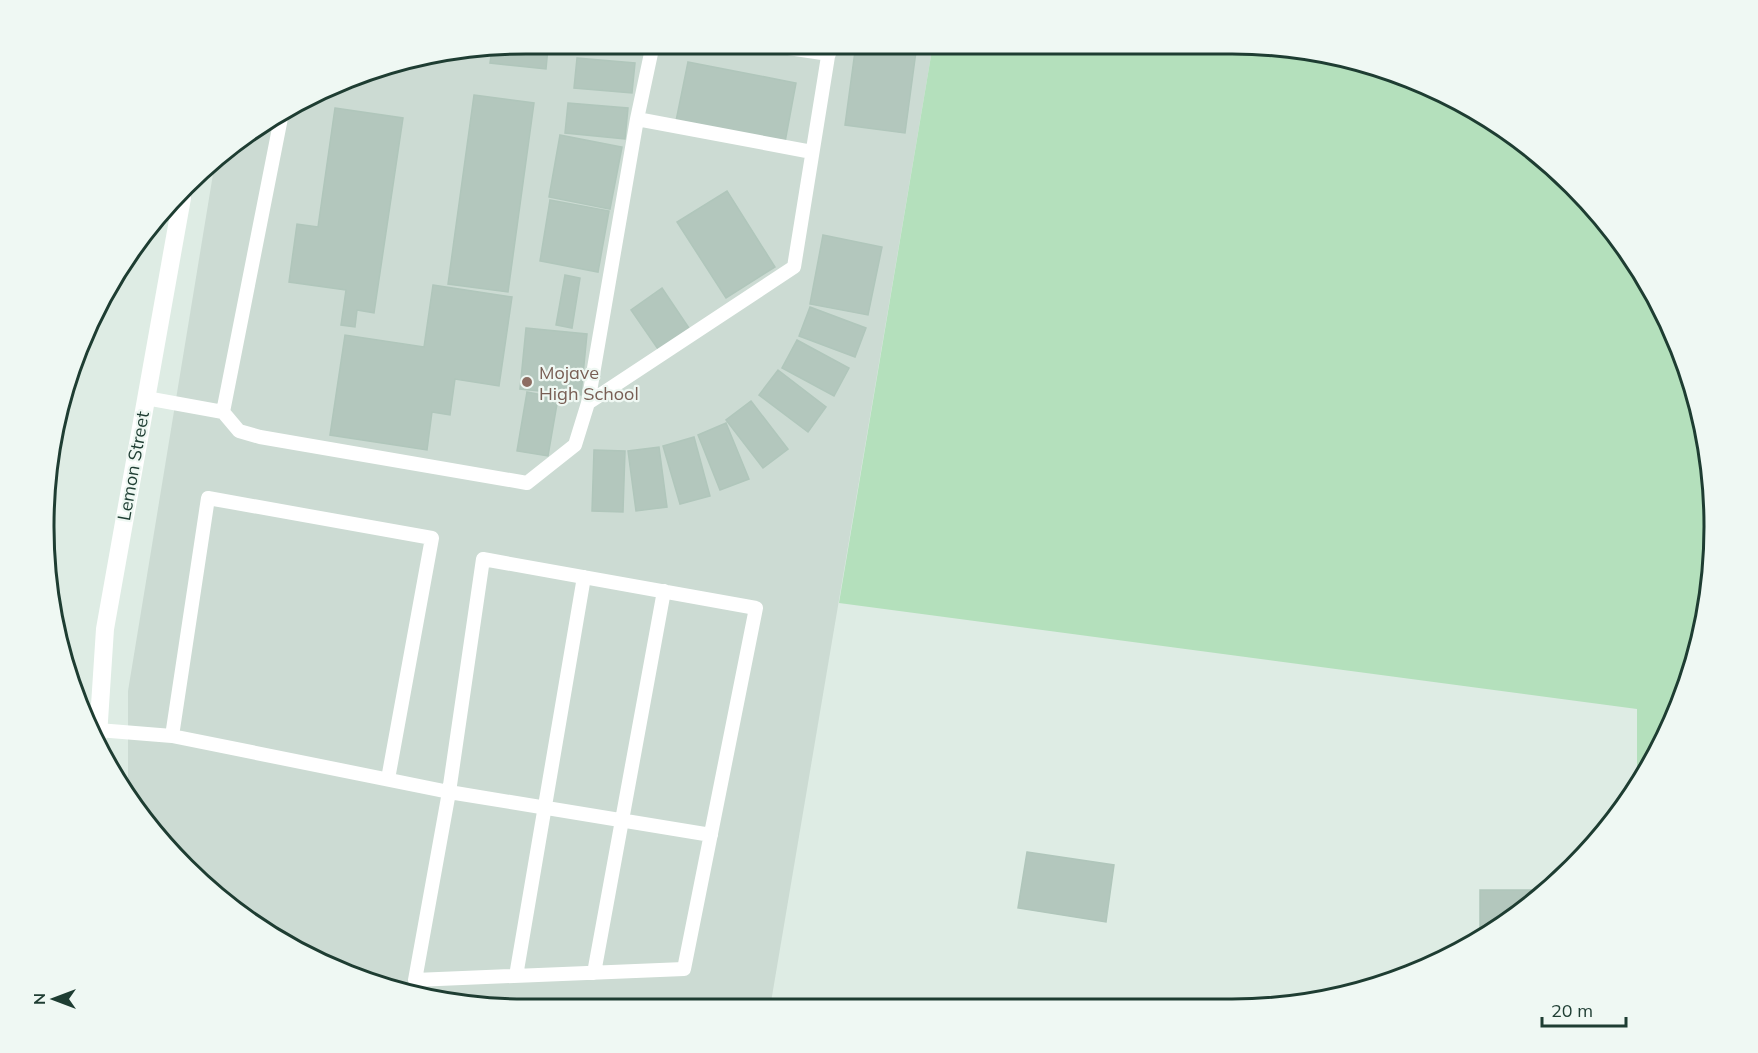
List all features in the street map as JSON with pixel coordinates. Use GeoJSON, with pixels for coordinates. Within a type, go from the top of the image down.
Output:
{"type":"FeatureCollection","features":[{"type":"Feature","properties":{"kind":"street","name":"Lemon Street"},"geometry":{"type":"LineString","coordinates":[[99,725],[105,629],[181,204]]}},
{"type":"Feature","properties":{"kind":"lane"},"geometry":{"type":"LineString","coordinates":[[146,398],[223,412],[239,431],[260,436],[527,483],[575,445],[588,403],[637,119],[651,54]]}},
{"type":"Feature","properties":{"kind":"lane"},"geometry":{"type":"LineString","coordinates":[[588,403],[794,267],[828,54]]}},
{"type":"Feature","properties":{"kind":"lane"},"geometry":{"type":"LineString","coordinates":[[637,119],[812,152]]}},
{"type":"Feature","properties":{"kind":"lane"},"geometry":{"type":"LineString","coordinates":[[223,412],[280,124]]}},
{"type":"Feature","properties":{"kind":"lane"},"geometry":{"type":"LineString","coordinates":[[172,736],[208,498],[432,538],[388,779]]}},
{"type":"Feature","properties":{"kind":"lane"},"geometry":{"type":"LineString","coordinates":[[483,559],[664,591],[756,608],[684,969],[415,980],[449,792],[483,559]]}},
{"type":"Feature","properties":{"kind":"lane"},"geometry":{"type":"LineString","coordinates":[[516,976],[584,577]]}},
{"type":"Feature","properties":{"kind":"lane"},"geometry":{"type":"LineString","coordinates":[[594,973],[664,591]]}},
{"type":"Feature","properties":{"kind":"lane"},"geometry":{"type":"LineString","coordinates":[[102,733],[172,736],[449,792],[711,835]]}},
{"type":"Feature","properties":{"kind":"shaded area","name":"Mojave High School"},"geometry":{"type":"Polygon","coordinates":[[[526,54],[931,54],[772,999],[526,999],[465,995],[404,983],[346,963],[318,950],[264,919],[215,882],[192,861],[152,814],[128,780],[128,691],[215,171],[264,134],[318,103],[375,79],[434,63],[465,58],[526,54]]]}},
{"type":"Feature","properties":{"kind":"green space"},"geometry":{"type":"Polygon","coordinates":[[[931,54],[1262,55],[1324,63],[1354,70],[1412,90],[1440,103],[1494,134],[1543,171],[1566,192],[1606,239],[1641,290],[1668,346],[1688,404],[1695,434],[1700,465],[1704,526],[1700,588],[1695,619],[1688,649],[1668,707],[1637,769],[1637,709],[839,603],[931,54]]]}},
{"type":"Feature","properties":{"kind":"building"},"geometry":{"type":"Polygon","coordinates":[[[547,54],[546,69],[490,63],[491,55],[547,54]]]}},
{"type":"Feature","properties":{"kind":"building"},"geometry":{"type":"Polygon","coordinates":[[[855,54],[916,54],[905,133],[845,125],[855,54]]]}},
{"type":"Feature","properties":{"kind":"building"},"geometry":{"type":"Polygon","coordinates":[[[577,58],[635,63],[632,93],[574,88],[577,58]]]}},
{"type":"Feature","properties":{"kind":"building"},"geometry":{"type":"Polygon","coordinates":[[[688,62],[796,83],[785,142],[676,121],[688,62]]]}},
{"type":"Feature","properties":{"kind":"building"},"geometry":{"type":"Polygon","coordinates":[[[474,95],[534,103],[508,292],[448,284],[474,95]]]}},
{"type":"Feature","properties":{"kind":"building"},"geometry":{"type":"Polygon","coordinates":[[[568,103],[628,108],[625,139],[565,133],[568,103]]]}},
{"type":"Feature","properties":{"kind":"building"},"geometry":{"type":"Polygon","coordinates":[[[335,108],[403,118],[374,313],[357,310],[355,327],[341,325],[346,290],[289,282],[297,224],[318,227],[335,108]]]}},
{"type":"Feature","properties":{"kind":"building"},"geometry":{"type":"Polygon","coordinates":[[[560,135],[622,147],[610,209],[549,197],[560,135]]]}},
{"type":"Feature","properties":{"kind":"building"},"geometry":{"type":"Polygon","coordinates":[[[727,191],[775,267],[726,298],[677,222],[727,191]]]}},
{"type":"Feature","properties":{"kind":"building"},"geometry":{"type":"Polygon","coordinates":[[[550,200],[609,211],[598,272],[540,261],[550,200]]]}},
{"type":"Feature","properties":{"kind":"building"},"geometry":{"type":"Polygon","coordinates":[[[823,235],[882,247],[868,315],[810,304],[823,235]]]}},
{"type":"Feature","properties":{"kind":"building"},"geometry":{"type":"Polygon","coordinates":[[[565,275],[580,278],[572,328],[556,325],[565,275]]]}},
{"type":"Feature","properties":{"kind":"building"},"geometry":{"type":"Polygon","coordinates":[[[433,285],[512,297],[499,386],[455,379],[450,415],[432,412],[427,450],[330,435],[345,335],[424,347],[433,285]]]}},
{"type":"Feature","properties":{"kind":"building"},"geometry":{"type":"Polygon","coordinates":[[[662,288],[691,331],[660,352],[631,310],[662,288]]]}},
{"type":"Feature","properties":{"kind":"building"},"geometry":{"type":"Polygon","coordinates":[[[810,307],[866,328],[855,357],[799,336],[810,307]]]}},
{"type":"Feature","properties":{"kind":"building"},"geometry":{"type":"Polygon","coordinates":[[[526,328],[587,334],[581,395],[520,389],[526,328]]]}},
{"type":"Feature","properties":{"kind":"building"},"geometry":{"type":"Polygon","coordinates":[[[797,340],[849,368],[834,396],[782,368],[797,340]]]}},
{"type":"Feature","properties":{"kind":"building"},"geometry":{"type":"Polygon","coordinates":[[[778,370],[826,407],[808,432],[759,395],[778,370]]]}},
{"type":"Feature","properties":{"kind":"building"},"geometry":{"type":"Polygon","coordinates":[[[527,392],[558,398],[548,456],[517,451],[527,392]]]}},
{"type":"Feature","properties":{"kind":"building"},"geometry":{"type":"Polygon","coordinates":[[[751,401],[788,449],[763,468],[726,420],[751,401]]]}},
{"type":"Feature","properties":{"kind":"building"},"geometry":{"type":"Polygon","coordinates":[[[726,423],[749,479],[720,490],[698,435],[726,423]]]}},
{"type":"Feature","properties":{"kind":"building"},"geometry":{"type":"Polygon","coordinates":[[[694,437],[710,496],[680,504],[663,446],[694,437]]]}},
{"type":"Feature","properties":{"kind":"building"},"geometry":{"type":"Polygon","coordinates":[[[659,447],[667,507],[636,511],[628,451],[659,447]]]}},
{"type":"Feature","properties":{"kind":"building"},"geometry":{"type":"Polygon","coordinates":[[[594,450],[625,451],[623,512],[592,511],[594,450]]]}},
{"type":"Feature","properties":{"kind":"building"},"geometry":{"type":"Polygon","coordinates":[[[1027,852],[1114,865],[1106,922],[1018,908],[1027,852]]]}},
{"type":"Feature","properties":{"kind":"building"},"geometry":{"type":"Polygon","coordinates":[[[1480,890],[1533,890],[1519,901],[1480,928],[1480,890]]]}},
{"type":"Feature","properties":{"kind":"place","name":"Mojave High School"},"geometry":{"type":"Point","coordinates":[527,382]}}]}
